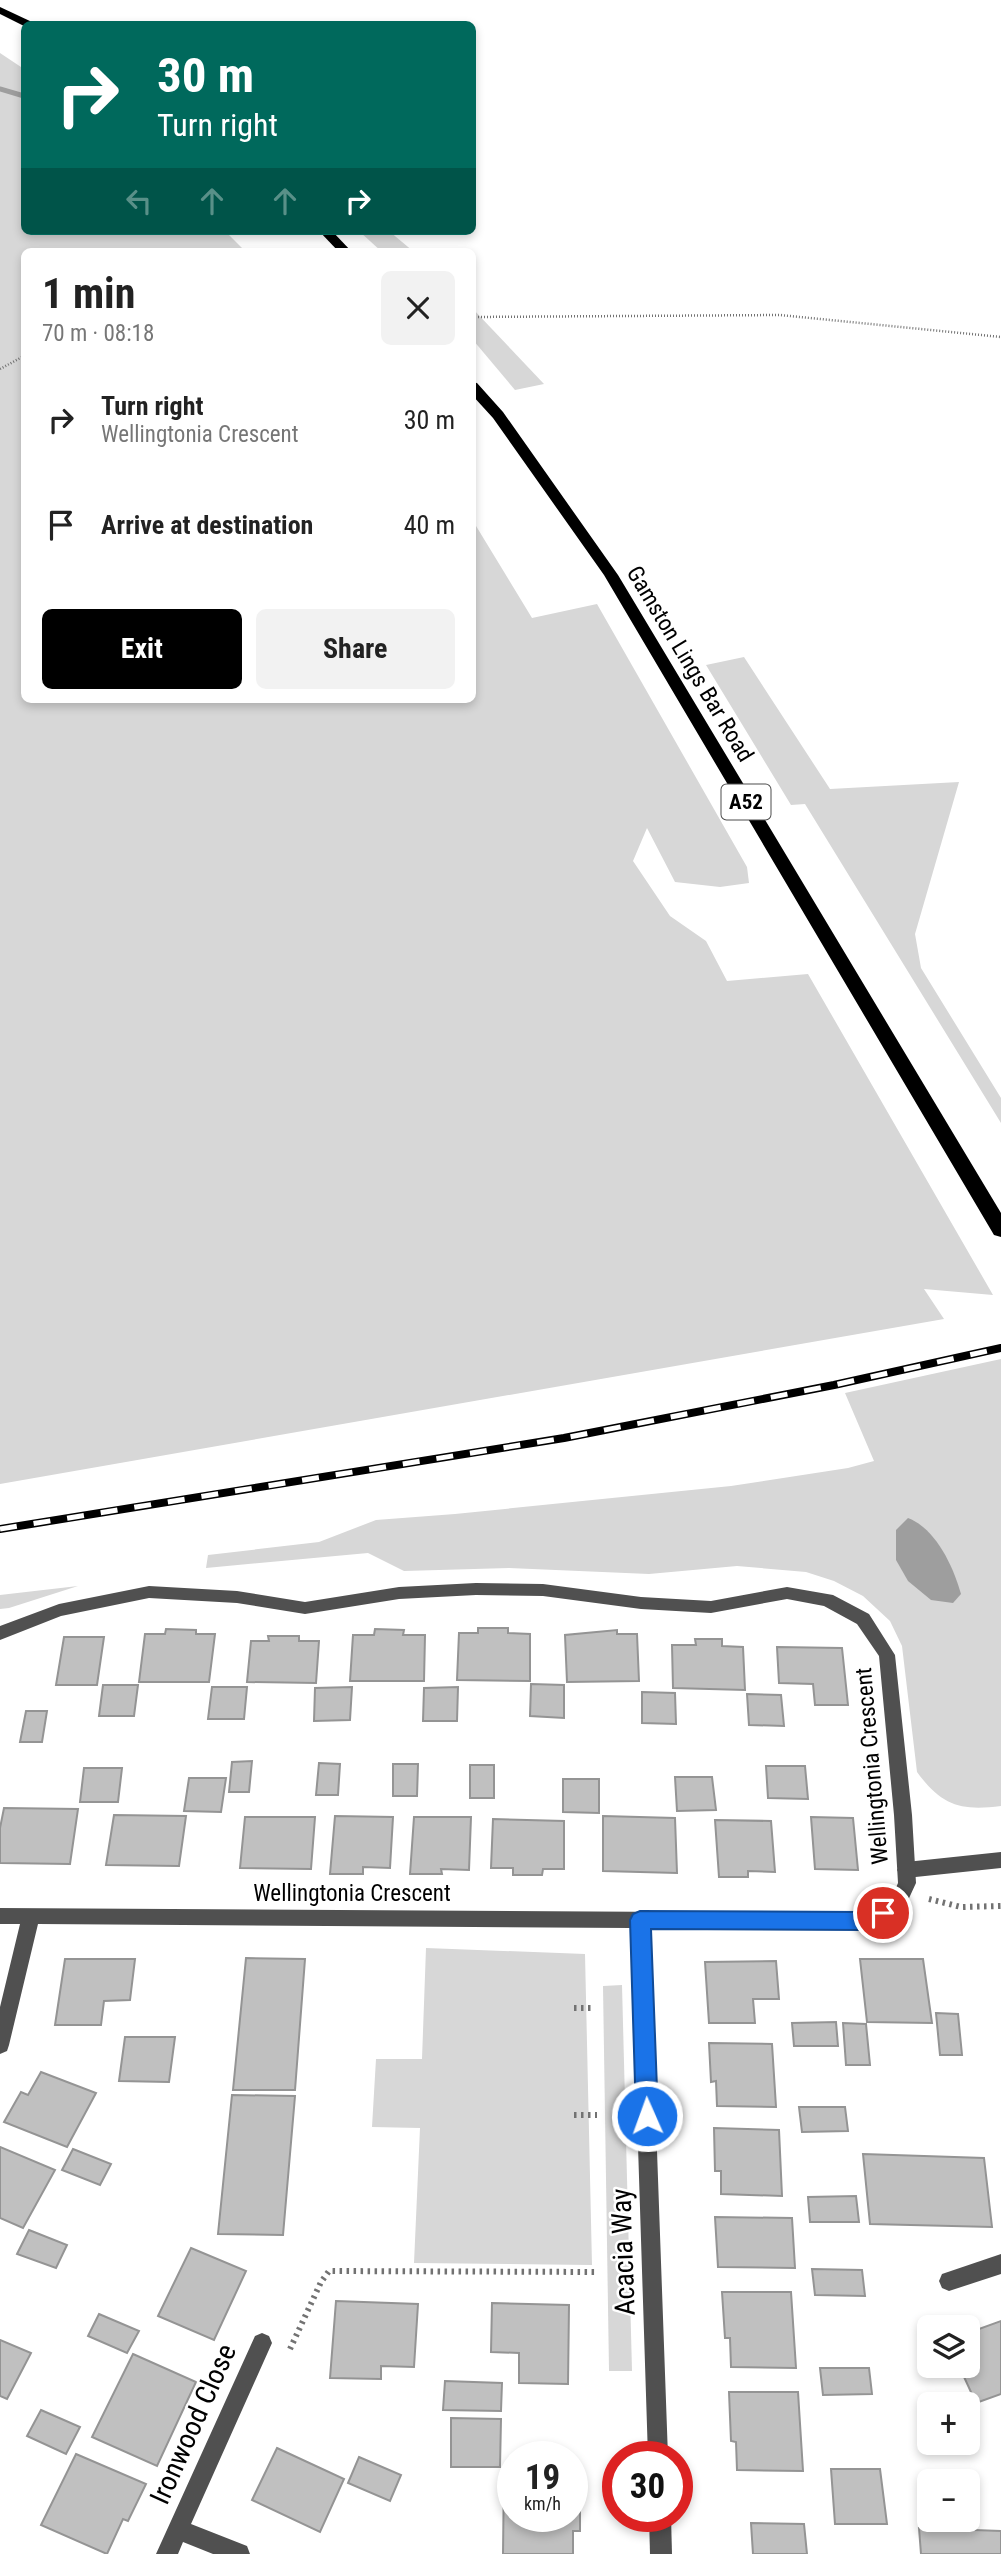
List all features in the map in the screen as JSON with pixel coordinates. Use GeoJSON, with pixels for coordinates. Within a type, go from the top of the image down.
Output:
{"type":"FeatureCollection","features":[{"type":"Feature","properties":{"kind":"highway"},"geometry":{"type":"LineString","coordinates":[[0,10],[22,21]]}},
{"type":"Feature","properties":{"kind":"highway"},"geometry":{"type":"LineString","coordinates":[[330,235],[342,248]]}},
{"type":"Feature","properties":{"kind":"highway","name":"Gamston Lings Bar Road"},"geometry":{"type":"LineString","coordinates":[[476,390],[498,415],[611,575],[1001,1230]]}},
{"type":"Feature","properties":{"kind":"street","name":"Wellingtonia Crescent"},"geometry":{"type":"LineString","coordinates":[[0,1633],[59,1610],[149,1592],[237,1597],[304,1608],[399,1593],[476,1589],[543,1590],[711,1607],[787,1593],[827,1600],[863,1619],[887,1655],[907,1883],[898,1903],[863,1921],[0,1916]]}},
{"type":"Feature","properties":{"kind":"street"},"geometry":{"type":"LineString","coordinates":[[906,1870],[1001,1860]]}},
{"type":"Feature","properties":{"kind":"street"},"geometry":{"type":"LineString","coordinates":[[0,2045],[31,1916]]}},
{"type":"Feature","properties":{"kind":"street","name":"Acacia Way"},"geometry":{"type":"LineString","coordinates":[[640,1920],[657,2441]]}},
{"type":"Feature","properties":{"kind":"street"},"geometry":{"type":"LineString","coordinates":[[949,2281],[1001,2264]]}},
{"type":"Feature","properties":{"kind":"street","name":"Ironwood Close"},"geometry":{"type":"LineString","coordinates":[[167,2554],[262,2343]]}},
{"type":"Feature","properties":{"kind":"street","name":"Ironwood Close"},"geometry":{"type":"LineString","coordinates":[[178,2529],[239,2554]]}},
{"type":"Feature","properties":{"kind":"street"},"geometry":{"type":"LineString","coordinates":[[660,2532],[661,2554]]}},
{"type":"Feature","properties":{"kind":"path"},"geometry":{"type":"LineString","coordinates":[[476,317],[780,315],[1001,337]]}},
{"type":"Feature","properties":{"kind":"path"},"geometry":{"type":"LineString","coordinates":[[0,369],[21,358]]}},
{"type":"Feature","properties":{"kind":"path"},"geometry":{"type":"LineString","coordinates":[[928,1899],[961,1907],[1001,1906]]}},
{"type":"Feature","properties":{"kind":"path"},"geometry":{"type":"LineString","coordinates":[[575,2008],[593,2008]]}},
{"type":"Feature","properties":{"kind":"path"},"geometry":{"type":"LineString","coordinates":[[575,2115],[597,2115]]}},
{"type":"Feature","properties":{"kind":"path"},"geometry":{"type":"LineString","coordinates":[[288,2353],[321,2282],[329,2271],[598,2272]]}},
{"type":"Feature","properties":{"kind":"shaded area"},"geometry":{"type":"Polygon","coordinates":[[[0,53],[21,67],[21,235],[229,235],[242,248],[21,248],[21,703],[476,703],[476,526],[532,618],[597,604],[747,867],[749,883],[720,887],[675,882],[647,828],[633,861],[670,916],[706,941],[727,981],[808,974],[993,1295],[924,1289],[944,1319],[0,1484],[0,53]]]}},
{"type":"Feature","properties":{"kind":"shaded area"},"geometry":{"type":"Polygon","coordinates":[[[363,235],[394,235],[409,248],[378,248],[363,235]]]}},
{"type":"Feature","properties":{"kind":"shaded area"},"geometry":{"type":"Polygon","coordinates":[[[476,312],[544,384],[515,390],[476,344],[476,312]]]}},
{"type":"Feature","properties":{"kind":"shaded area"},"geometry":{"type":"Polygon","coordinates":[[[744,657],[830,789],[959,782],[915,934],[921,968],[1001,1098],[1001,1123],[805,804],[791,805],[706,665],[744,657]]]}},
{"type":"Feature","properties":{"kind":"shaded area"},"geometry":{"type":"Polygon","coordinates":[[[1001,1359],[1001,1806],[975,1808],[953,1804],[926,1783],[917,1772],[902,1646],[890,1621],[863,1596],[834,1581],[806,1572],[737,1566],[649,1574],[509,1568],[404,1571],[368,1553],[206,1568],[208,1555],[319,1542],[376,1520],[731,1486],[848,1468],[874,1461],[845,1393],[1001,1359]]]}},
{"type":"Feature","properties":{"kind":"shaded area"},"geometry":{"type":"Polygon","coordinates":[[[908,1518],[918,1523],[935,1539],[948,1561],[961,1594],[953,1603],[931,1600],[908,1581],[896,1560],[896,1530],[908,1518]]]}},
{"type":"Feature","properties":{"kind":"shaded area"},"geometry":{"type":"Polygon","coordinates":[[[78,1586],[9,1608],[0,1609],[0,1595],[78,1586]]]}},
{"type":"Feature","properties":{"kind":"shaded area"},"geometry":{"type":"Polygon","coordinates":[[[426,1948],[585,1954],[592,2265],[414,2263],[420,2128],[372,2127],[376,2059],[422,2059],[426,1948]]]}},
{"type":"Feature","properties":{"kind":"shaded area"},"geometry":{"type":"Polygon","coordinates":[[[622,1985],[632,2371],[609,2371],[603,1986],[622,1985]]]}},
{"type":"Feature","properties":{"kind":"building"},"geometry":{"type":"Polygon","coordinates":[[[478,1628],[508,1628],[508,1633],[530,1634],[530,1681],[457,1680],[459,1633],[478,1633],[478,1628]]]}},
{"type":"Feature","properties":{"kind":"building"},"geometry":{"type":"Polygon","coordinates":[[[166,1629],[215,1634],[209,1682],[139,1682],[145,1634],[165,1634],[166,1629]]]}},
{"type":"Feature","properties":{"kind":"building"},"geometry":{"type":"Polygon","coordinates":[[[375,1629],[404,1630],[403,1635],[425,1635],[424,1681],[350,1681],[353,1635],[374,1635],[375,1629]]]}},
{"type":"Feature","properties":{"kind":"building"},"geometry":{"type":"Polygon","coordinates":[[[617,1630],[617,1634],[637,1634],[639,1681],[567,1682],[565,1635],[617,1630]]]}},
{"type":"Feature","properties":{"kind":"building"},"geometry":{"type":"Polygon","coordinates":[[[268,1636],[299,1636],[299,1641],[319,1641],[316,1683],[247,1682],[251,1641],[269,1641],[268,1636]]]}},
{"type":"Feature","properties":{"kind":"building"},"geometry":{"type":"Polygon","coordinates":[[[64,1637],[104,1637],[97,1685],[56,1685],[64,1637]]]}},
{"type":"Feature","properties":{"kind":"building"},"geometry":{"type":"Polygon","coordinates":[[[695,1639],[722,1639],[722,1646],[743,1647],[745,1690],[673,1688],[672,1645],[696,1645],[695,1639]]]}},
{"type":"Feature","properties":{"kind":"building"},"geometry":{"type":"Polygon","coordinates":[[[777,1647],[842,1648],[848,1705],[815,1705],[813,1684],[779,1683],[777,1647]]]}},
{"type":"Feature","properties":{"kind":"building"},"geometry":{"type":"Polygon","coordinates":[[[531,1684],[564,1685],[564,1718],[530,1716],[531,1684]]]}},
{"type":"Feature","properties":{"kind":"building"},"geometry":{"type":"Polygon","coordinates":[[[103,1685],[138,1685],[134,1716],[99,1716],[103,1685]]]}},
{"type":"Feature","properties":{"kind":"building"},"geometry":{"type":"Polygon","coordinates":[[[212,1687],[247,1687],[244,1719],[208,1719],[212,1687]]]}},
{"type":"Feature","properties":{"kind":"building"},"geometry":{"type":"Polygon","coordinates":[[[352,1687],[350,1720],[314,1721],[315,1688],[352,1687]]]}},
{"type":"Feature","properties":{"kind":"building"},"geometry":{"type":"Polygon","coordinates":[[[458,1687],[457,1721],[423,1721],[424,1688],[458,1687]]]}},
{"type":"Feature","properties":{"kind":"building"},"geometry":{"type":"Polygon","coordinates":[[[642,1692],[675,1693],[676,1724],[642,1723],[642,1692]]]}},
{"type":"Feature","properties":{"kind":"building"},"geometry":{"type":"Polygon","coordinates":[[[747,1694],[781,1695],[784,1726],[749,1725],[747,1694]]]}},
{"type":"Feature","properties":{"kind":"building"},"geometry":{"type":"Polygon","coordinates":[[[26,1711],[47,1711],[42,1742],[20,1742],[26,1711]]]}},
{"type":"Feature","properties":{"kind":"building"},"geometry":{"type":"Polygon","coordinates":[[[252,1761],[249,1792],[229,1792],[232,1762],[252,1761]]]}},
{"type":"Feature","properties":{"kind":"building"},"geometry":{"type":"Polygon","coordinates":[[[319,1763],[340,1764],[338,1795],[316,1795],[319,1763]]]}},
{"type":"Feature","properties":{"kind":"building"},"geometry":{"type":"Polygon","coordinates":[[[393,1764],[418,1764],[417,1796],[393,1796],[393,1764]]]}},
{"type":"Feature","properties":{"kind":"building"},"geometry":{"type":"Polygon","coordinates":[[[470,1765],[494,1765],[494,1798],[470,1798],[470,1765]]]}},
{"type":"Feature","properties":{"kind":"building"},"geometry":{"type":"Polygon","coordinates":[[[766,1766],[805,1766],[808,1799],[768,1798],[766,1766]]]}},
{"type":"Feature","properties":{"kind":"building"},"geometry":{"type":"Polygon","coordinates":[[[84,1768],[122,1768],[118,1802],[80,1802],[84,1768]]]}},
{"type":"Feature","properties":{"kind":"building"},"geometry":{"type":"Polygon","coordinates":[[[675,1777],[712,1777],[716,1810],[677,1811],[675,1777]]]}},
{"type":"Feature","properties":{"kind":"building"},"geometry":{"type":"Polygon","coordinates":[[[189,1778],[226,1778],[221,1812],[184,1811],[189,1778]]]}},
{"type":"Feature","properties":{"kind":"building"},"geometry":{"type":"Polygon","coordinates":[[[563,1779],[599,1779],[599,1813],[563,1812],[563,1779]]]}},
{"type":"Feature","properties":{"kind":"building"},"geometry":{"type":"Polygon","coordinates":[[[4,1808],[78,1809],[70,1864],[0,1863],[0,1828],[4,1808]]]}},
{"type":"Feature","properties":{"kind":"building"},"geometry":{"type":"Polygon","coordinates":[[[114,1815],[186,1816],[179,1866],[106,1865],[114,1815]]]}},
{"type":"Feature","properties":{"kind":"building"},"geometry":{"type":"Polygon","coordinates":[[[335,1816],[393,1817],[390,1868],[363,1867],[363,1874],[330,1874],[335,1816]]]}},
{"type":"Feature","properties":{"kind":"building"},"geometry":{"type":"Polygon","coordinates":[[[603,1816],[675,1818],[677,1873],[603,1871],[603,1816]]]}},
{"type":"Feature","properties":{"kind":"building"},"geometry":{"type":"Polygon","coordinates":[[[245,1817],[315,1817],[311,1869],[240,1868],[245,1817]]]}},
{"type":"Feature","properties":{"kind":"building"},"geometry":{"type":"Polygon","coordinates":[[[414,1817],[471,1817],[469,1870],[441,1869],[442,1874],[410,1874],[414,1817]]]}},
{"type":"Feature","properties":{"kind":"building"},"geometry":{"type":"Polygon","coordinates":[[[811,1817],[853,1818],[858,1870],[815,1869],[811,1817]]]}},
{"type":"Feature","properties":{"kind":"building"},"geometry":{"type":"Polygon","coordinates":[[[493,1819],[564,1821],[564,1869],[543,1869],[542,1875],[513,1875],[513,1868],[491,1868],[493,1819]]]}},
{"type":"Feature","properties":{"kind":"building"},"geometry":{"type":"Polygon","coordinates":[[[715,1820],[771,1821],[775,1872],[748,1871],[748,1877],[719,1877],[715,1820]]]}},
{"type":"Feature","properties":{"kind":"building"},"geometry":{"type":"Polygon","coordinates":[[[246,1958],[305,1959],[295,2090],[233,2090],[246,1958]]]}},
{"type":"Feature","properties":{"kind":"building"},"geometry":{"type":"Polygon","coordinates":[[[65,1959],[135,1959],[130,2000],[104,2001],[101,2025],[55,2025],[65,1959]]]}},
{"type":"Feature","properties":{"kind":"building"},"geometry":{"type":"Polygon","coordinates":[[[860,1959],[923,1959],[932,2023],[867,2022],[860,1959]]]}},
{"type":"Feature","properties":{"kind":"building"},"geometry":{"type":"Polygon","coordinates":[[[776,1961],[779,1999],[753,1999],[755,2023],[709,2023],[705,1962],[776,1961]]]}},
{"type":"Feature","properties":{"kind":"building"},"geometry":{"type":"Polygon","coordinates":[[[936,2013],[958,2014],[962,2055],[940,2055],[936,2013]]]}},
{"type":"Feature","properties":{"kind":"building"},"geometry":{"type":"Polygon","coordinates":[[[836,2022],[838,2046],[794,2046],[792,2023],[836,2022]]]}},
{"type":"Feature","properties":{"kind":"building"},"geometry":{"type":"Polygon","coordinates":[[[843,2023],[866,2024],[870,2065],[846,2065],[843,2023]]]}},
{"type":"Feature","properties":{"kind":"building"},"geometry":{"type":"Polygon","coordinates":[[[125,2037],[175,2037],[169,2082],[119,2081],[125,2037]]]}},
{"type":"Feature","properties":{"kind":"building"},"geometry":{"type":"Polygon","coordinates":[[[709,2043],[772,2044],[776,2107],[717,2106],[716,2081],[711,2082],[709,2043]]]}},
{"type":"Feature","properties":{"kind":"building"},"geometry":{"type":"Polygon","coordinates":[[[41,2072],[96,2093],[67,2147],[4,2122],[21,2092],[28,2095],[41,2072]]]}},
{"type":"Feature","properties":{"kind":"building"},"geometry":{"type":"Polygon","coordinates":[[[232,2095],[295,2096],[283,2235],[218,2234],[232,2095]]]}},
{"type":"Feature","properties":{"kind":"building"},"geometry":{"type":"Polygon","coordinates":[[[799,2107],[845,2107],[848,2131],[802,2132],[799,2107]]]}},
{"type":"Feature","properties":{"kind":"building"},"geometry":{"type":"Polygon","coordinates":[[[714,2128],[779,2130],[782,2196],[721,2194],[721,2171],[715,2171],[714,2128]]]}},
{"type":"Feature","properties":{"kind":"building"},"geometry":{"type":"Polygon","coordinates":[[[0,2147],[55,2170],[23,2228],[0,2218],[0,2147]]]}},
{"type":"Feature","properties":{"kind":"building"},"geometry":{"type":"Polygon","coordinates":[[[73,2149],[111,2164],[100,2185],[62,2170],[73,2149]]]}},
{"type":"Feature","properties":{"kind":"building"},"geometry":{"type":"Polygon","coordinates":[[[863,2154],[984,2158],[992,2227],[870,2224],[863,2154]]]}},
{"type":"Feature","properties":{"kind":"building"},"geometry":{"type":"Polygon","coordinates":[[[856,2196],[859,2222],[810,2222],[808,2197],[856,2196]]]}},
{"type":"Feature","properties":{"kind":"building"},"geometry":{"type":"Polygon","coordinates":[[[715,2217],[792,2218],[795,2268],[718,2267],[715,2217]]]}},
{"type":"Feature","properties":{"kind":"building"},"geometry":{"type":"Polygon","coordinates":[[[29,2230],[67,2245],[56,2268],[17,2254],[29,2230]]]}},
{"type":"Feature","properties":{"kind":"building"},"geometry":{"type":"Polygon","coordinates":[[[191,2248],[246,2271],[214,2340],[158,2316],[191,2248]]]}},
{"type":"Feature","properties":{"kind":"building"},"geometry":{"type":"Polygon","coordinates":[[[812,2269],[862,2270],[865,2296],[815,2295],[812,2269]]]}},
{"type":"Feature","properties":{"kind":"building"},"geometry":{"type":"Polygon","coordinates":[[[722,2292],[791,2292],[796,2368],[731,2367],[730,2338],[725,2338],[722,2292]]]}},
{"type":"Feature","properties":{"kind":"building"},"geometry":{"type":"Polygon","coordinates":[[[336,2301],[418,2304],[414,2367],[381,2366],[381,2379],[330,2378],[336,2301]]]}},
{"type":"Feature","properties":{"kind":"building"},"geometry":{"type":"Polygon","coordinates":[[[492,2303],[569,2305],[568,2384],[519,2383],[519,2353],[491,2352],[492,2303]]]}},
{"type":"Feature","properties":{"kind":"building"},"geometry":{"type":"Polygon","coordinates":[[[99,2314],[139,2331],[127,2353],[88,2336],[99,2314]]]}},
{"type":"Feature","properties":{"kind":"building"},"geometry":{"type":"Polygon","coordinates":[[[1001,2321],[1001,2394],[980,2402],[980,2392],[971,2392],[965,2378],[980,2378],[980,2329],[1001,2321]]]}},
{"type":"Feature","properties":{"kind":"building"},"geometry":{"type":"Polygon","coordinates":[[[0,2340],[31,2353],[7,2399],[0,2396],[0,2340]]]}},
{"type":"Feature","properties":{"kind":"building"},"geometry":{"type":"Polygon","coordinates":[[[133,2354],[196,2382],[157,2466],[92,2437],[133,2354]]]}},
{"type":"Feature","properties":{"kind":"building"},"geometry":{"type":"Polygon","coordinates":[[[820,2368],[869,2368],[872,2394],[823,2395],[820,2368]]]}},
{"type":"Feature","properties":{"kind":"building"},"geometry":{"type":"Polygon","coordinates":[[[445,2381],[502,2383],[501,2411],[443,2410],[445,2381]]]}},
{"type":"Feature","properties":{"kind":"building"},"geometry":{"type":"Polygon","coordinates":[[[729,2392],[798,2392],[803,2471],[737,2470],[736,2442],[731,2441],[729,2392]]]}},
{"type":"Feature","properties":{"kind":"building"},"geometry":{"type":"Polygon","coordinates":[[[41,2410],[80,2427],[66,2454],[27,2436],[41,2410]]]}},
{"type":"Feature","properties":{"kind":"building"},"geometry":{"type":"Polygon","coordinates":[[[451,2418],[501,2419],[501,2441],[497,2441],[497,2467],[451,2467],[451,2418]]]}},
{"type":"Feature","properties":{"kind":"building"},"geometry":{"type":"Polygon","coordinates":[[[277,2448],[344,2479],[320,2532],[252,2500],[277,2448]]]}},
{"type":"Feature","properties":{"kind":"building"},"geometry":{"type":"Polygon","coordinates":[[[76,2454],[146,2484],[128,2521],[123,2519],[107,2554],[41,2525],[76,2454]]]}},
{"type":"Feature","properties":{"kind":"building"},"geometry":{"type":"Polygon","coordinates":[[[359,2457],[401,2475],[390,2501],[348,2483],[359,2457]]]}},
{"type":"Feature","properties":{"kind":"building"},"geometry":{"type":"Polygon","coordinates":[[[831,2469],[880,2469],[887,2524],[835,2524],[831,2469]]]}},
{"type":"Feature","properties":{"kind":"building"},"geometry":{"type":"Polygon","coordinates":[[[751,2523],[804,2524],[807,2554],[753,2554],[751,2523]]]}},
{"type":"Feature","properties":{"kind":"building"},"geometry":{"type":"Polygon","coordinates":[[[1001,2531],[1001,2554],[921,2554],[919,2532],[1001,2531]]]}},
{"type":"Feature","properties":{"kind":"building"},"geometry":{"type":"Polygon","coordinates":[[[503,2532],[573,2532],[573,2554],[503,2554],[503,2532]]]}},
{"type":"Feature","properties":{"kind":"waterway"},"geometry":{"type":"LineString","coordinates":[[0,89],[21,95]]}},
{"type":"Feature","properties":{"kind":"railway"},"geometry":{"type":"LineString","coordinates":[[0,1529],[564,1438],[834,1385],[1001,1348]]}},
{"type":"Feature","properties":{"kind":"route"},"geometry":{"type":"LineString","coordinates":[[647,2116],[640,1920],[863,1921],[883,1913]]}}]}
